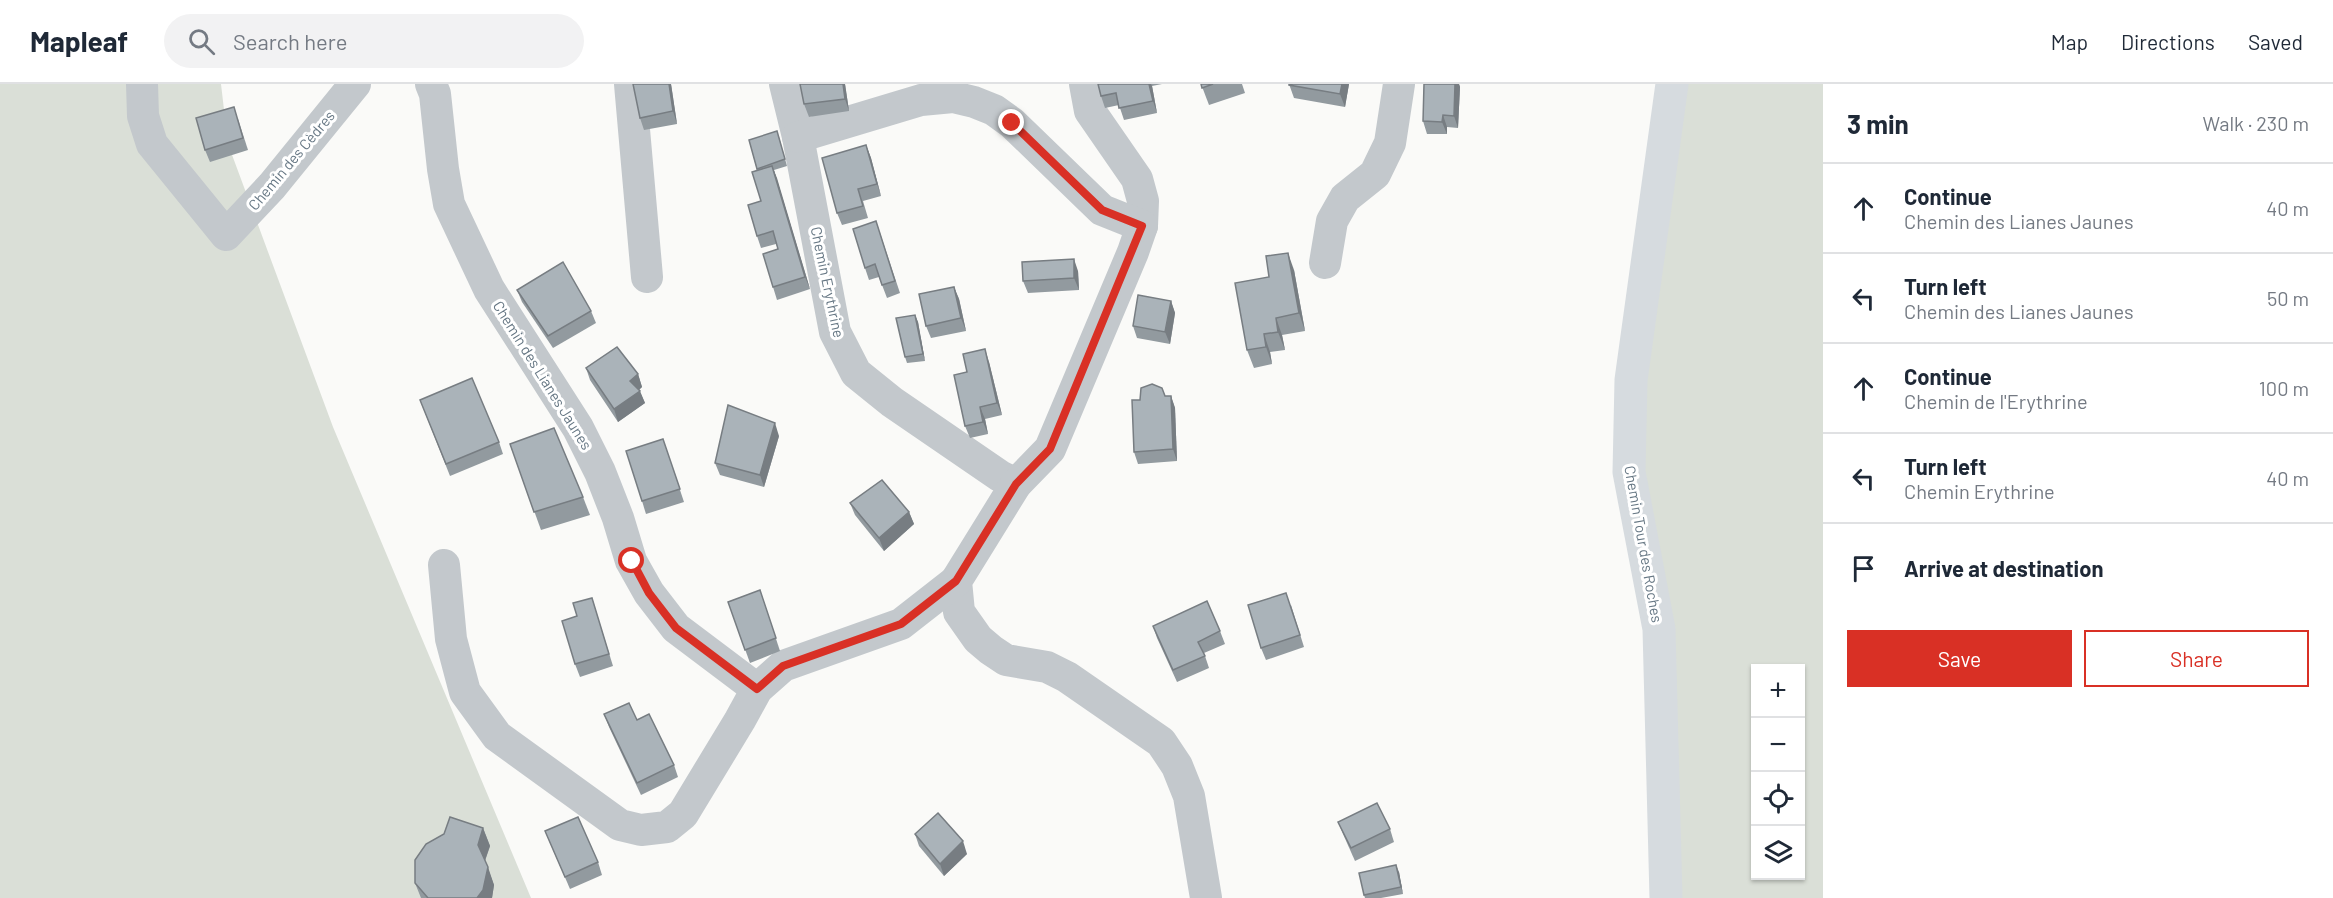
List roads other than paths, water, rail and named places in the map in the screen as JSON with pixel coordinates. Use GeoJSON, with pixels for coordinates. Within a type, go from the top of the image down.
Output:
{"type":"FeatureCollection","features":[{"type":"Feature","properties":{"kind":"street","name":"Chemin des Cèdres"},"geometry":{"type":"LineString","coordinates":[[142,84],[143,116],[152,144],[226,235],[272,186],[355,84]]}},
{"type":"Feature","properties":{"kind":"street","name":"Chemin des Lianes Jaunes"},"geometry":{"type":"LineString","coordinates":[[431,84],[435,94],[449,204],[489,289],[578,428],[600,472],[632,561],[644,585],[676,628],[757,689]]}},
{"type":"Feature","properties":{"kind":"street"},"geometry":{"type":"LineString","coordinates":[[630,84],[647,277]]}},
{"type":"Feature","properties":{"kind":"street","name":"Chemin Erythrine"},"geometry":{"type":"LineString","coordinates":[[785,84],[798,137],[835,332],[856,373],[892,402],[1000,476],[1016,484]]}},
{"type":"Feature","properties":{"kind":"street"},"geometry":{"type":"LineString","coordinates":[[444,565],[451,639],[465,692],[496,736],[620,825],[641,830],[667,827],[683,814],[757,689],[783,666],[901,624],[956,581],[1016,484],[1050,449],[1142,226],[1143,201],[1137,179],[1090,111],[1085,84]]}},
{"type":"Feature","properties":{"kind":"street"},"geometry":{"type":"LineString","coordinates":[[1325,264],[1332,222],[1345,198],[1375,174],[1389,143],[1399,84]]}},
{"type":"Feature","properties":{"kind":"street","name":"Chemin Tour des Roches"},"geometry":{"type":"LineString","coordinates":[[1666,898],[1659,629],[1629,471],[1631,380],[1672,84]]}},
{"type":"Feature","properties":{"kind":"street"},"geometry":{"type":"LineString","coordinates":[[798,137],[921,100],[952,97],[974,102],[993,110],[1012,123],[1102,210],[1142,226]]}},
{"type":"Feature","properties":{"kind":"street"},"geometry":{"type":"LineString","coordinates":[[956,581],[959,612],[978,639],[991,650],[1006,660],[1047,667],[1067,677],[1161,742],[1177,766],[1189,796],[1206,898]]}}]}
